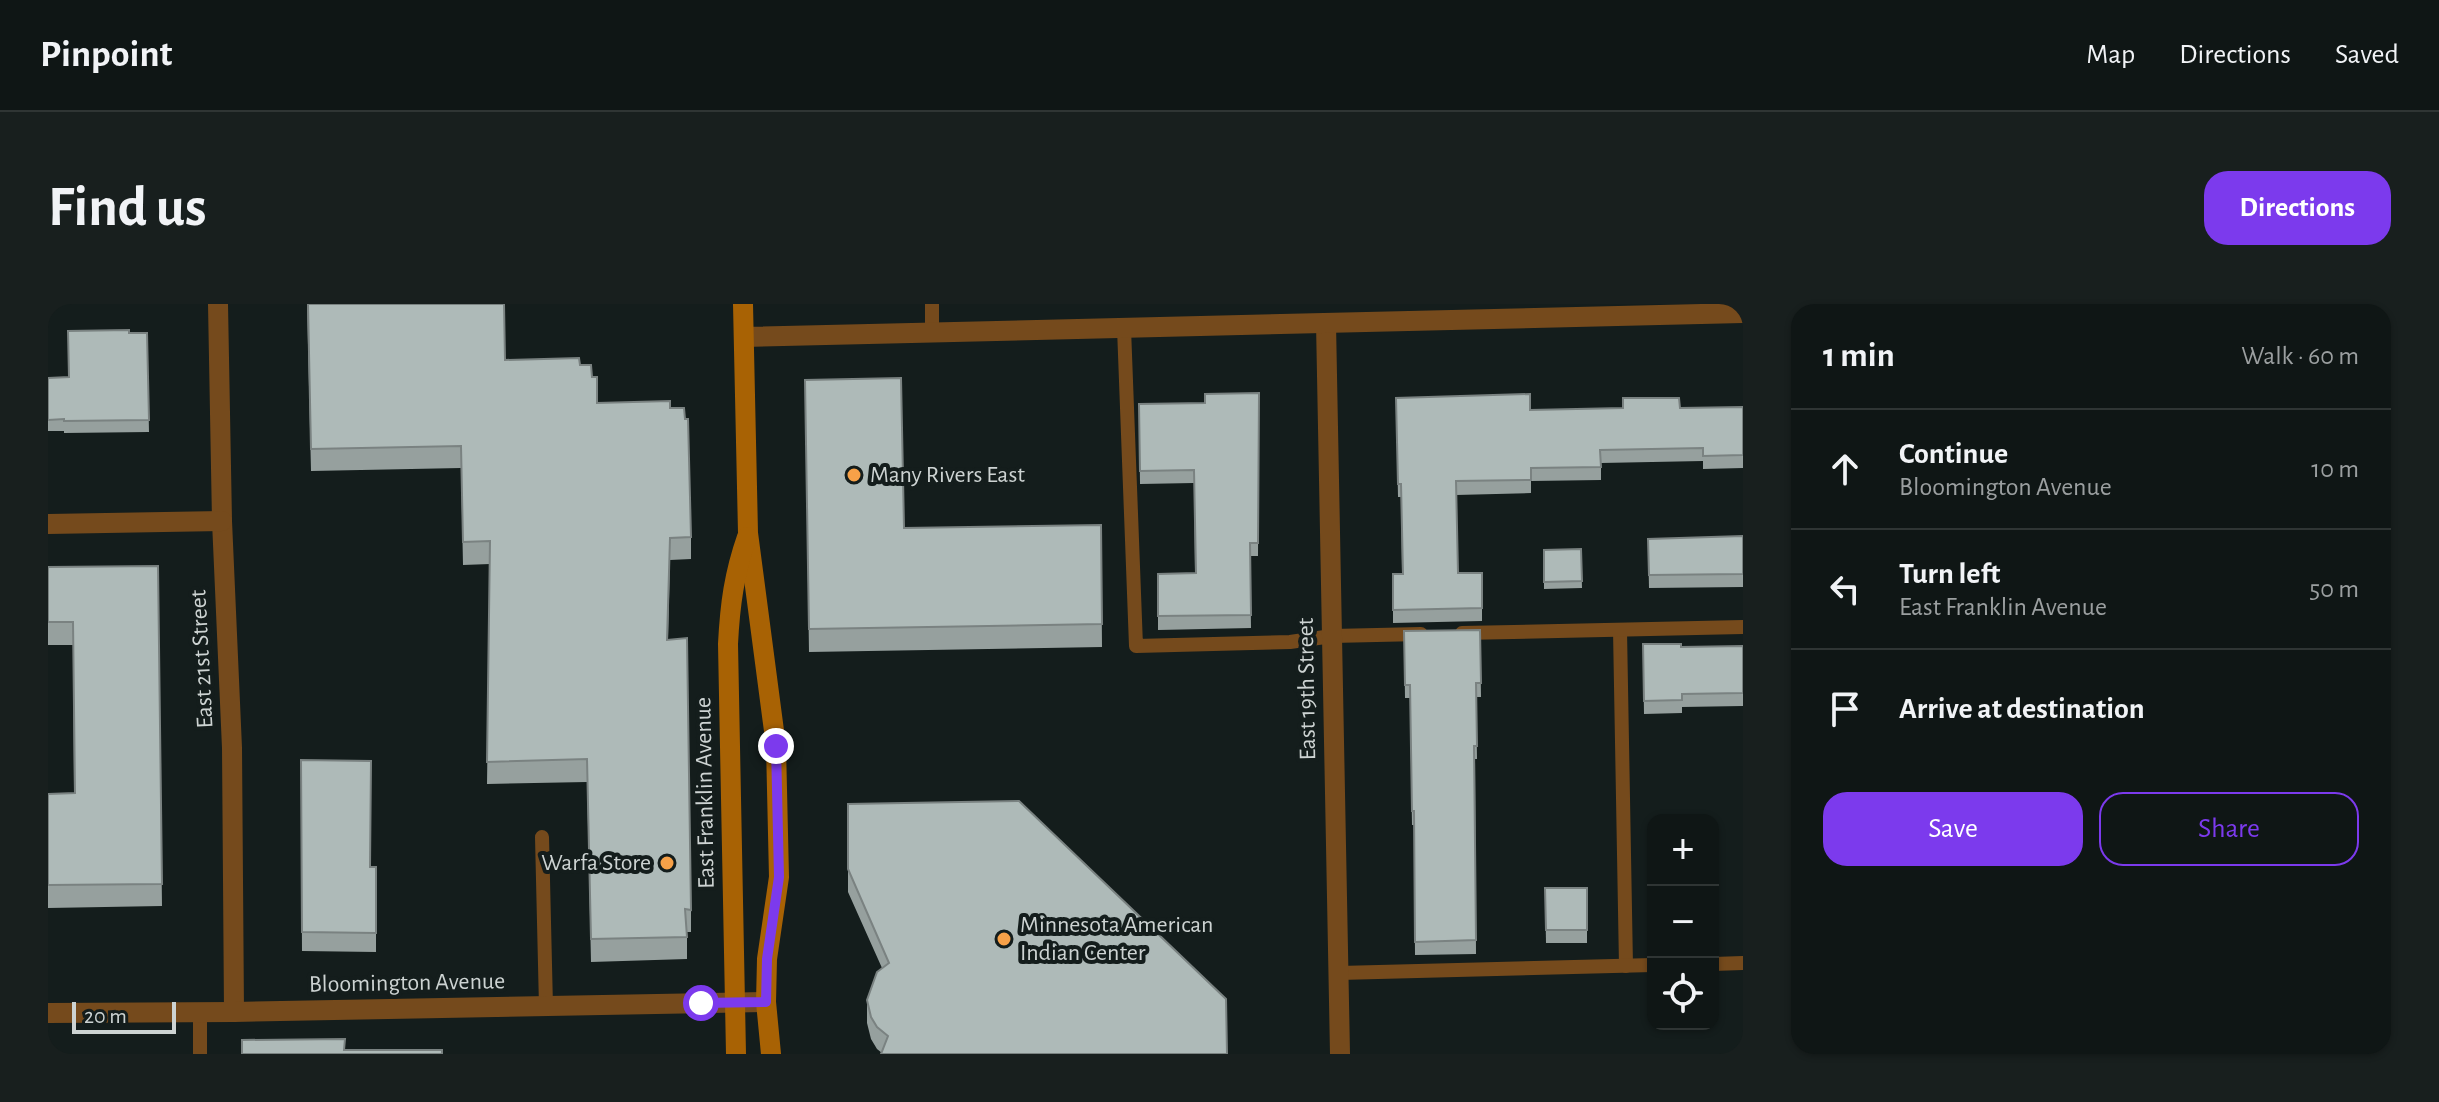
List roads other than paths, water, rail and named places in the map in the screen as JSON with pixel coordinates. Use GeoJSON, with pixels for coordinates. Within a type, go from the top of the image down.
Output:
{"type":"FeatureCollection","features":[{"type":"Feature","properties":{"kind":"main road","name":"East Franklin Avenue"},"geometry":{"type":"LineString","coordinates":[[743,304],[748,533],[776,746],[779,877],[767,959],[766,1002],[771,1054]]}},
{"type":"Feature","properties":{"kind":"main road","name":"East Franklin Avenue"},"geometry":{"type":"LineString","coordinates":[[736,1054],[728,644],[736,570],[748,533]]}},
{"type":"Feature","properties":{"kind":"street","name":"East 21st Street"},"geometry":{"type":"LineString","coordinates":[[218,304],[222,521],[232,748],[234,1012]]}},
{"type":"Feature","properties":{"kind":"street"},"geometry":{"type":"LineString","coordinates":[[744,337],[1326,323],[1431,312],[1743,313]]}},
{"type":"Feature","properties":{"kind":"street","name":"East 19th Street"},"geometry":{"type":"LineString","coordinates":[[1326,323],[1340,1054]]}},
{"type":"Feature","properties":{"kind":"street"},"geometry":{"type":"LineString","coordinates":[[48,524],[222,521]]}},
{"type":"Feature","properties":{"kind":"street","name":"Bloomington Avenue"},"geometry":{"type":"LineString","coordinates":[[48,1013],[766,1002]]}},
{"type":"Feature","properties":{"kind":"lane"},"geometry":{"type":"LineString","coordinates":[[932,304],[932,333]]}},
{"type":"Feature","properties":{"kind":"lane"},"geometry":{"type":"LineString","coordinates":[[1124,328],[1136,646],[1290,642],[1332,636],[1743,627]]}},
{"type":"Feature","properties":{"kind":"lane"},"geometry":{"type":"LineString","coordinates":[[1620,630],[1626,966]]}},
{"type":"Feature","properties":{"kind":"lane"},"geometry":{"type":"LineString","coordinates":[[542,837],[546,1007]]}},
{"type":"Feature","properties":{"kind":"lane"},"geometry":{"type":"LineString","coordinates":[[1719,964],[1743,963]]}},
{"type":"Feature","properties":{"kind":"lane"},"geometry":{"type":"LineString","coordinates":[[1339,973],[1647,965]]}},
{"type":"Feature","properties":{"kind":"lane"},"geometry":{"type":"LineString","coordinates":[[200,1012],[200,1054]]}},
{"type":"Feature","properties":{"kind":"place","name":"Many Rivers East"},"geometry":{"type":"Point","coordinates":[854,475]}},
{"type":"Feature","properties":{"kind":"place","name":"Warfa Store"},"geometry":{"type":"Point","coordinates":[667,863]}},
{"type":"Feature","properties":{"kind":"place","name":"Minnesota American Indian Center"},"geometry":{"type":"Point","coordinates":[1004,939]}}]}
